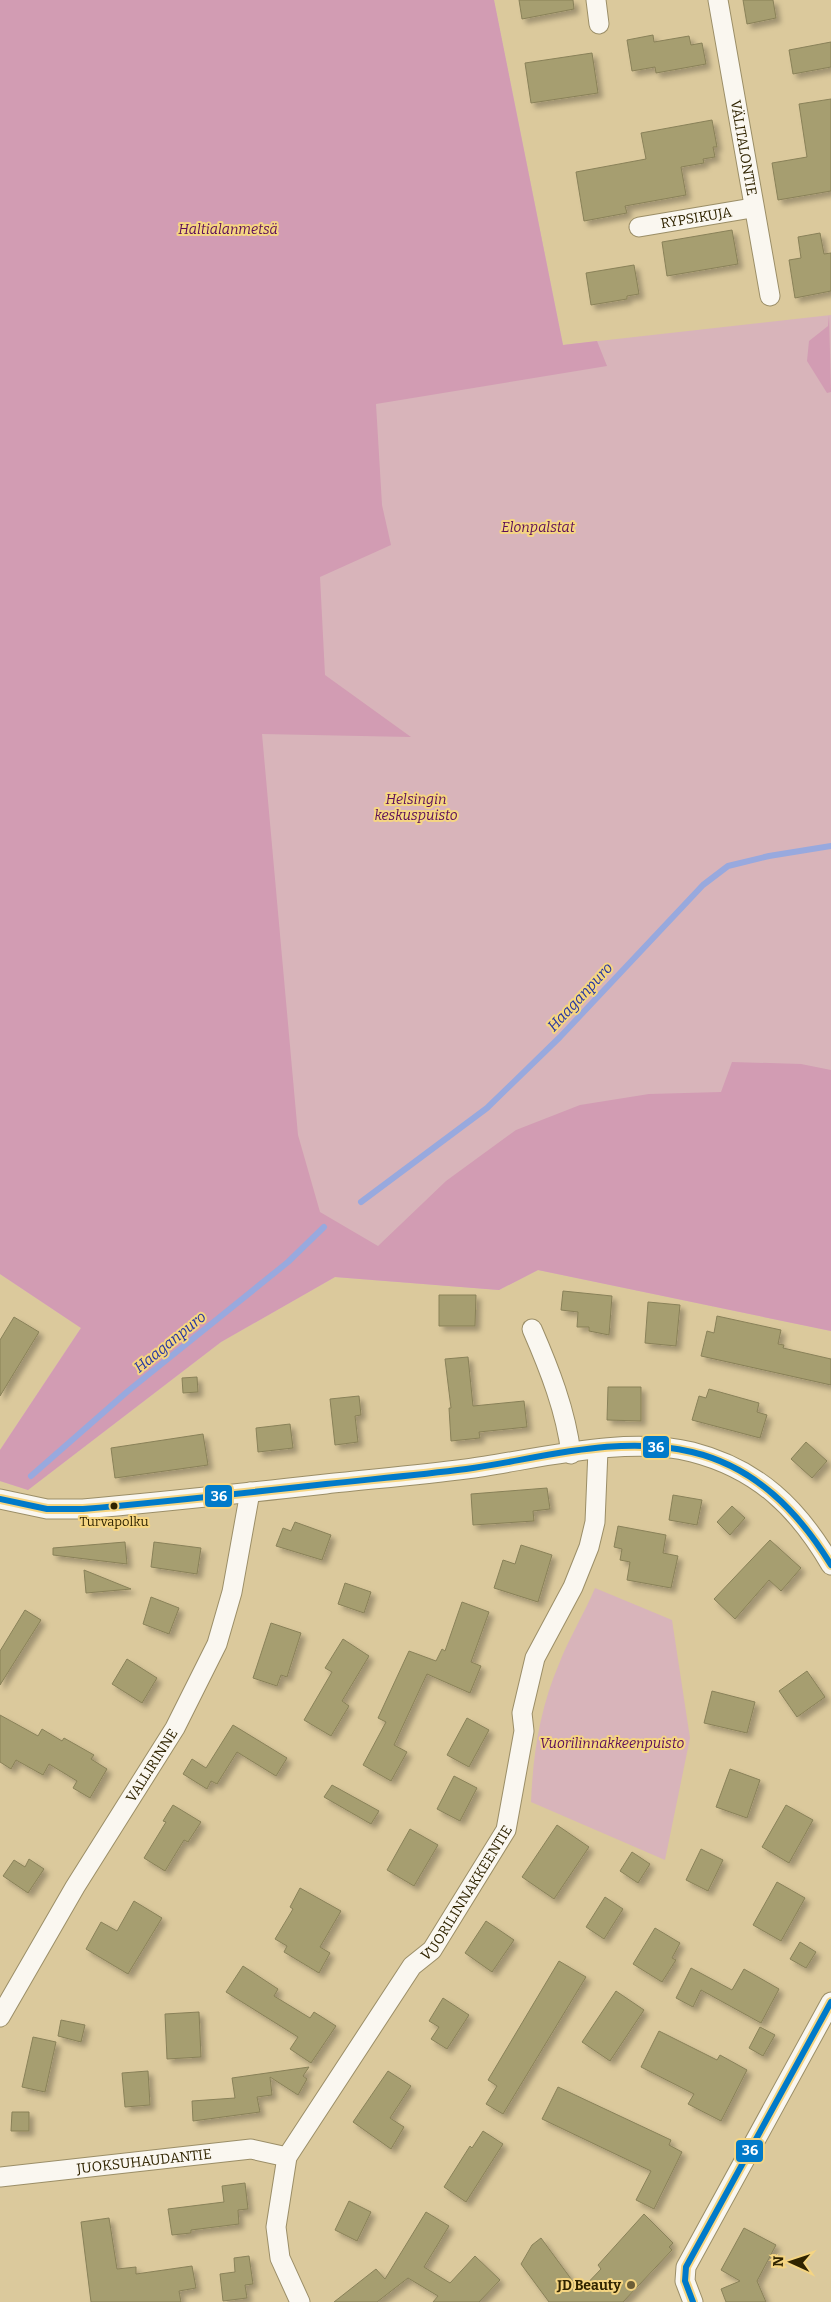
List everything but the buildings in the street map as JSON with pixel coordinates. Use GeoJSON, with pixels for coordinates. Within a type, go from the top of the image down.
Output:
{"type":"FeatureCollection","features":[{"type":"Feature","properties":{"kind":"street"},"geometry":{"type":"LineString","coordinates":[[596,0],[600,24]]}},
{"type":"Feature","properties":{"kind":"street","name":"VÄLITALONTIE"},"geometry":{"type":"LineString","coordinates":[[718,0],[752,208],[770,296]]}},
{"type":"Feature","properties":{"kind":"street","name":"RYPSIKUJA"},"geometry":{"type":"LineString","coordinates":[[639,227],[752,208]]}},
{"type":"Feature","properties":{"kind":"street"},"geometry":{"type":"LineString","coordinates":[[532,1329],[544,1355],[565,1422],[571,1454]]}},
{"type":"Feature","properties":{"kind":"street"},"geometry":{"type":"LineString","coordinates":[[0,1499],[47,1509],[82,1509],[464,1470],[619,1447],[659,1447],[693,1452],[730,1466],[763,1485],[800,1517],[831,1565]]}},
{"type":"Feature","properties":{"kind":"street","name":"VUORILINNAKKEENTIE"},"geometry":{"type":"LineString","coordinates":[[300,2302],[288,2280],[280,2258],[276,2227],[287,2157],[412,1966],[432,1950],[506,1830],[524,1731],[522,1712],[535,1658],[573,1587],[589,1547],[596,1522],[598,1450]]}},
{"type":"Feature","properties":{"kind":"street","name":"VALLIRINNE"},"geometry":{"type":"LineString","coordinates":[[0,2017],[75,1887],[175,1728],[213,1653],[228,1610],[250,1492]]}},
{"type":"Feature","properties":{"kind":"street"},"geometry":{"type":"LineString","coordinates":[[693,2302],[685,2281],[686,2267],[831,2002]]}},
{"type":"Feature","properties":{"kind":"street","name":"JUOKSUHAUDANTIE"},"geometry":{"type":"LineString","coordinates":[[0,2177],[251,2149],[287,2157]]}},
{"type":"Feature","properties":{"kind":"green space","name":"Haltialanmetsä"},"geometry":{"type":"Polygon","coordinates":[[[0,0],[494,0],[563,345],[831,315],[831,1331],[538,1270],[499,1290],[335,1277],[221,1342],[28,1490],[0,1481],[0,1450],[81,1328],[0,1274],[0,0]]]}},
{"type":"Feature","properties":{"kind":"green space","name":"Haltialanmetsä"},"geometry":{"type":"Polygon","coordinates":[[[0,0],[494,0],[563,345],[597,341],[607,366],[376,404],[382,505],[391,545],[320,577],[325,675],[411,737],[262,734],[298,1135],[320,1212],[378,1246],[446,1181],[516,1130],[580,1105],[649,1094],[721,1092],[732,1062],[801,1064],[831,1070],[831,1331],[538,1270],[499,1290],[335,1277],[221,1342],[28,1490],[0,1481],[0,1450],[81,1328],[0,1274],[0,0]]]}},
{"type":"Feature","properties":{"kind":"green space"},"geometry":{"type":"Polygon","coordinates":[[[829,315],[831,392],[827,393],[807,361],[809,341],[828,326],[829,315]]]}},
{"type":"Feature","properties":{"kind":"green space","name":"Vuorilinnakkeenpuisto"},"geometry":{"type":"Polygon","coordinates":[[[595,1588],[672,1620],[690,1738],[665,1860],[531,1802],[536,1749],[547,1697],[563,1654],[595,1588]]]}},
{"type":"Feature","properties":{"kind":"waterway","name":"Haaganpuro"},"geometry":{"type":"LineString","coordinates":[[361,1202],[487,1108],[560,1037],[703,885],[728,866],[769,856],[831,846]]}},
{"type":"Feature","properties":{"kind":"waterway","name":"Haaganpuro"},"geometry":{"type":"LineString","coordinates":[[31,1476],[128,1391],[288,1262],[324,1227]]}},
{"type":"Feature","properties":{"kind":"transit line","name":"36"},"geometry":{"type":"LineString","coordinates":[[0,1499],[47,1509],[83,1509],[448,1471],[494,1465],[550,1454],[607,1447],[664,1447],[692,1452],[715,1459],[736,1468],[755,1480],[789,1509],[818,1545],[831,1565]]}},
{"type":"Feature","properties":{"kind":"transit line","name":"36"},"geometry":{"type":"LineString","coordinates":[[693,2302],[685,2281],[686,2267],[831,2002]]}},
{"type":"Feature","properties":{"kind":"place","name":"Turvapolku"},"geometry":{"type":"Point","coordinates":[114,1506]}},
{"type":"Feature","properties":{"kind":"place","name":"JD Beauty"},"geometry":{"type":"Point","coordinates":[631,2285]}},
{"type":"Feature","properties":{"kind":"park label","name":"Elonpalstat"},"geometry":{"type":"Point","coordinates":[538,527]}},
{"type":"Feature","properties":{"kind":"park label","name":"Helsingin keskuspuisto"},"geometry":{"type":"Point","coordinates":[416,808]}}]}
